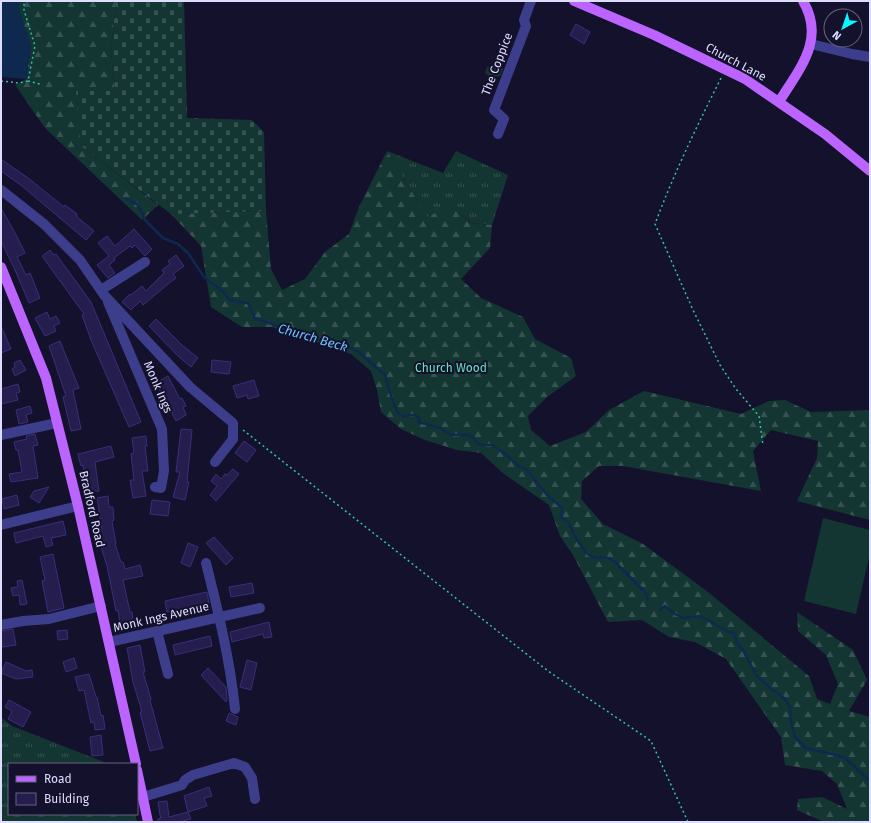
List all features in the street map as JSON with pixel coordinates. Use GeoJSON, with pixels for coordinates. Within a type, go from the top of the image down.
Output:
{"type":"FeatureCollection","features":[{"type":"Feature","properties":{"kind":"main road","name":"Church Lane"},"geometry":{"type":"LineString","coordinates":[[574,1],[654,35],[745,79],[824,134],[870,171]]}},
{"type":"Feature","properties":{"kind":"main road"},"geometry":{"type":"LineString","coordinates":[[779,102],[812,44],[812,21],[803,1]]}},
{"type":"Feature","properties":{"kind":"main road","name":"Bradford Road"},"geometry":{"type":"LineString","coordinates":[[1,267],[46,378],[78,506],[136,763]]}},
{"type":"Feature","properties":{"kind":"main road"},"geometry":{"type":"LineString","coordinates":[[138,774],[148,822]]}},
{"type":"Feature","properties":{"kind":"street","name":"The Coppice"},"geometry":{"type":"LineString","coordinates":[[498,134],[504,119],[494,110],[526,26],[524,20],[531,1]]}},
{"type":"Feature","properties":{"kind":"street"},"geometry":{"type":"LineString","coordinates":[[812,44],[870,57]]}},
{"type":"Feature","properties":{"kind":"street","name":"Monk Ings"},"geometry":{"type":"LineString","coordinates":[[1,190],[44,224],[80,260],[103,293],[190,386],[233,423]]}},
{"type":"Feature","properties":{"kind":"street"},"geometry":{"type":"LineString","coordinates":[[103,293],[145,262]]}},
{"type":"Feature","properties":{"kind":"street","name":"Monk Ings"},"geometry":{"type":"LineString","coordinates":[[103,293],[162,428],[164,471],[162,488]]}},
{"type":"Feature","properties":{"kind":"street"},"geometry":{"type":"LineString","coordinates":[[1,435],[58,423]]}},
{"type":"Feature","properties":{"kind":"street"},"geometry":{"type":"LineString","coordinates":[[215,462],[233,439],[233,423]]}},
{"type":"Feature","properties":{"kind":"street"},"geometry":{"type":"LineString","coordinates":[[1,525],[78,506]]}},
{"type":"Feature","properties":{"kind":"street","name":"Monk Ings Avenue"},"geometry":{"type":"LineString","coordinates":[[206,563],[220,617],[232,676],[235,709]]}},
{"type":"Feature","properties":{"kind":"street"},"geometry":{"type":"LineString","coordinates":[[1,625],[59,617],[101,606]]}},
{"type":"Feature","properties":{"kind":"street","name":"Monk Ings Avenue"},"geometry":{"type":"LineString","coordinates":[[109,642],[260,608]]}},
{"type":"Feature","properties":{"kind":"street"},"geometry":{"type":"LineString","coordinates":[[157,631],[168,674]]}},
{"type":"Feature","properties":{"kind":"street"},"geometry":{"type":"LineString","coordinates":[[143,797],[182,785],[185,780],[193,776],[234,763],[245,767],[252,778],[255,799]]}},
{"type":"Feature","properties":{"kind":"path"},"geometry":{"type":"LineString","coordinates":[[24,1],[24,10],[35,46],[28,81]]}},
{"type":"Feature","properties":{"kind":"path"},"geometry":{"type":"LineString","coordinates":[[726,69],[674,174],[655,224],[687,297],[720,366],[736,389],[759,416],[763,445]]}},
{"type":"Feature","properties":{"kind":"path"},"geometry":{"type":"LineString","coordinates":[[1,81],[28,81],[40,84]]}},
{"type":"Feature","properties":{"kind":"path"},"geometry":{"type":"LineString","coordinates":[[233,423],[548,671],[651,741],[688,822]]}},
{"type":"Feature","properties":{"kind":"green space"},"geometry":{"type":"Polygon","coordinates":[[[19,1],[116,1],[111,51],[115,92],[81,146],[158,205],[142,220],[45,128],[15,85],[26,79],[31,47],[19,10],[19,1]]]}},
{"type":"Feature","properties":{"kind":"green space"},"geometry":{"type":"Polygon","coordinates":[[[116,1],[184,1],[187,118],[252,120],[264,132],[266,211],[171,214],[81,146],[76,91],[115,91],[111,51],[116,1]]]}},
{"type":"Feature","properties":{"kind":"green space"},"geometry":{"type":"Polygon","coordinates":[[[497,64],[502,66],[501,68],[503,69],[500,76],[492,78],[485,73],[487,67],[497,64]]]}},
{"type":"Feature","properties":{"kind":"green space"},"geometry":{"type":"Polygon","coordinates":[[[387,151],[443,173],[456,151],[508,175],[492,225],[471,223],[452,206],[427,217],[387,151]]]}},
{"type":"Feature","properties":{"kind":"green space","name":"Church Wood"},"geometry":{"type":"Polygon","coordinates":[[[387,151],[427,217],[452,205],[470,223],[492,225],[490,248],[461,279],[481,298],[523,317],[535,339],[571,358],[576,376],[547,397],[528,416],[531,430],[550,446],[586,432],[609,410],[644,391],[741,414],[769,401],[785,400],[811,412],[870,410],[870,520],[797,501],[817,458],[818,441],[771,430],[753,451],[761,491],[623,466],[599,466],[582,481],[581,499],[603,524],[643,544],[708,592],[809,676],[817,699],[830,704],[838,684],[826,655],[798,631],[797,612],[853,650],[867,680],[849,711],[870,717],[870,822],[824,822],[797,810],[798,799],[822,797],[847,809],[837,784],[822,771],[785,765],[781,737],[726,659],[695,642],[669,637],[642,620],[608,622],[573,555],[560,536],[549,505],[504,474],[481,453],[457,450],[425,440],[401,429],[381,412],[377,390],[371,371],[351,354],[272,327],[242,327],[211,307],[201,246],[171,214],[266,211],[271,269],[282,290],[305,279],[325,252],[349,234],[359,207],[387,151]]]}},
{"type":"Feature","properties":{"kind":"green space"},"geometry":{"type":"Polygon","coordinates":[[[823,518],[870,530],[870,553],[856,614],[804,601],[823,518]]]}},
{"type":"Feature","properties":{"kind":"green space"},"geometry":{"type":"Polygon","coordinates":[[[1,717],[12,726],[106,763],[8,763],[8,815],[135,815],[137,822],[1,822],[1,717]]]}},
{"type":"Feature","properties":{"kind":"water"},"geometry":{"type":"Polygon","coordinates":[[[1,1],[19,1],[19,10],[31,47],[26,79],[1,77],[1,1]]]}},
{"type":"Feature","properties":{"kind":"building"},"geometry":{"type":"Polygon","coordinates":[[[576,24],[590,32],[584,44],[570,35],[576,24]]]}},
{"type":"Feature","properties":{"kind":"building"},"geometry":{"type":"Polygon","coordinates":[[[1,159],[28,178],[64,207],[65,205],[77,214],[76,216],[94,231],[86,240],[22,186],[1,171],[1,159]]]}},
{"type":"Feature","properties":{"kind":"building"},"geometry":{"type":"Polygon","coordinates":[[[1,208],[25,253],[17,257],[26,275],[30,273],[40,298],[29,303],[1,241],[1,208]]]}},
{"type":"Feature","properties":{"kind":"building"},"geometry":{"type":"Polygon","coordinates":[[[134,229],[152,249],[145,256],[135,245],[132,248],[130,246],[114,258],[115,260],[109,265],[115,273],[108,278],[97,265],[109,256],[98,243],[107,236],[115,246],[134,229]]]}},
{"type":"Feature","properties":{"kind":"building"},"geometry":{"type":"Polygon","coordinates":[[[50,250],[54,255],[56,254],[91,302],[141,422],[129,427],[91,340],[82,315],[84,314],[42,256],[50,250]]]}},
{"type":"Feature","properties":{"kind":"building"},"geometry":{"type":"Polygon","coordinates":[[[176,255],[184,266],[173,274],[176,278],[143,305],[140,301],[131,310],[122,302],[130,294],[131,295],[142,286],[146,291],[164,273],[162,270],[170,264],[168,261],[176,255]]]}},
{"type":"Feature","properties":{"kind":"building"},"geometry":{"type":"Polygon","coordinates":[[[47,312],[50,319],[56,316],[60,323],[54,326],[56,331],[45,336],[35,318],[47,312]]]}},
{"type":"Feature","properties":{"kind":"building"},"geometry":{"type":"Polygon","coordinates":[[[156,319],[182,345],[198,358],[191,367],[178,356],[149,326],[156,319]]]}},
{"type":"Feature","properties":{"kind":"building"},"geometry":{"type":"Polygon","coordinates":[[[1,326],[11,349],[1,353],[1,326]]]}},
{"type":"Feature","properties":{"kind":"building"},"geometry":{"type":"Polygon","coordinates":[[[60,341],[79,388],[73,390],[81,429],[71,431],[63,397],[66,396],[49,346],[60,341]]]}},
{"type":"Feature","properties":{"kind":"building"},"geometry":{"type":"Polygon","coordinates":[[[20,360],[26,370],[15,376],[12,369],[15,367],[14,363],[20,360]]]}},
{"type":"Feature","properties":{"kind":"building"},"geometry":{"type":"Polygon","coordinates":[[[212,360],[231,362],[229,374],[211,372],[212,360]]]}},
{"type":"Feature","properties":{"kind":"building"},"geometry":{"type":"Polygon","coordinates":[[[168,376],[180,399],[182,398],[186,406],[183,407],[186,415],[176,421],[156,383],[168,376]]]}},
{"type":"Feature","properties":{"kind":"building"},"geometry":{"type":"Polygon","coordinates":[[[254,380],[259,396],[248,399],[247,395],[237,398],[233,386],[254,380]]]}},
{"type":"Feature","properties":{"kind":"building"},"geometry":{"type":"Polygon","coordinates":[[[18,384],[20,392],[16,393],[18,400],[1,404],[1,389],[18,384]]]}},
{"type":"Feature","properties":{"kind":"building"},"geometry":{"type":"Polygon","coordinates":[[[30,406],[32,413],[26,415],[28,422],[19,424],[16,410],[30,406]]]}},
{"type":"Feature","properties":{"kind":"building"},"geometry":{"type":"Polygon","coordinates":[[[181,429],[192,430],[187,482],[189,482],[185,500],[173,497],[180,472],[176,472],[181,429]]]}},
{"type":"Feature","properties":{"kind":"building"},"geometry":{"type":"Polygon","coordinates":[[[35,434],[38,445],[33,446],[38,478],[11,482],[9,474],[22,472],[18,450],[16,450],[14,442],[27,439],[26,436],[35,434]]]}},
{"type":"Feature","properties":{"kind":"building"},"geometry":{"type":"Polygon","coordinates":[[[146,436],[147,446],[145,446],[148,471],[142,471],[146,496],[133,498],[130,480],[134,480],[131,454],[134,453],[132,438],[146,436]]]}},
{"type":"Feature","properties":{"kind":"building"},"geometry":{"type":"Polygon","coordinates":[[[244,441],[256,450],[247,462],[235,453],[244,441]]]}},
{"type":"Feature","properties":{"kind":"building"},"geometry":{"type":"Polygon","coordinates":[[[111,446],[114,457],[95,462],[99,491],[86,492],[83,465],[81,466],[78,454],[111,446]]]}},
{"type":"Feature","properties":{"kind":"building"},"geometry":{"type":"Polygon","coordinates":[[[233,469],[239,474],[216,501],[210,495],[217,486],[211,481],[216,474],[221,479],[225,474],[227,475],[233,469]]]}},
{"type":"Feature","properties":{"kind":"building"},"geometry":{"type":"Polygon","coordinates":[[[49,487],[39,503],[30,497],[34,491],[49,487]]]}},
{"type":"Feature","properties":{"kind":"building"},"geometry":{"type":"Polygon","coordinates":[[[17,495],[19,505],[4,509],[2,499],[17,495]]]}},
{"type":"Feature","properties":{"kind":"building"},"geometry":{"type":"Polygon","coordinates":[[[108,496],[109,507],[113,507],[114,520],[112,521],[115,544],[121,562],[123,562],[125,569],[140,565],[143,576],[123,580],[130,612],[132,612],[134,628],[121,630],[118,610],[116,611],[98,530],[102,530],[97,498],[108,496]]]}},
{"type":"Feature","properties":{"kind":"building"},"geometry":{"type":"Polygon","coordinates":[[[152,500],[170,502],[168,516],[150,514],[152,500]]]}},
{"type":"Feature","properties":{"kind":"building"},"geometry":{"type":"Polygon","coordinates":[[[63,521],[66,535],[51,538],[53,545],[46,547],[43,536],[16,543],[14,533],[63,521]]]}},
{"type":"Feature","properties":{"kind":"building"},"geometry":{"type":"Polygon","coordinates":[[[214,537],[233,558],[226,565],[206,543],[214,537]]]}},
{"type":"Feature","properties":{"kind":"building"},"geometry":{"type":"Polygon","coordinates":[[[188,543],[198,547],[190,567],[181,563],[188,543]]]}},
{"type":"Feature","properties":{"kind":"building"},"geometry":{"type":"Polygon","coordinates":[[[53,554],[64,608],[48,612],[42,581],[45,580],[40,557],[53,554]]]}},
{"type":"Feature","properties":{"kind":"building"},"geometry":{"type":"Polygon","coordinates":[[[22,580],[27,604],[20,605],[19,595],[13,596],[11,588],[18,587],[17,581],[22,580]]]}},
{"type":"Feature","properties":{"kind":"building"},"geometry":{"type":"Polygon","coordinates":[[[252,583],[254,593],[231,597],[229,587],[252,583]]]}},
{"type":"Feature","properties":{"kind":"building"},"geometry":{"type":"Polygon","coordinates":[[[207,592],[209,603],[167,612],[165,601],[207,592]]]}},
{"type":"Feature","properties":{"kind":"building"},"geometry":{"type":"Polygon","coordinates":[[[269,622],[272,637],[264,638],[263,634],[232,642],[230,632],[269,622]]]}},
{"type":"Feature","properties":{"kind":"building"},"geometry":{"type":"Polygon","coordinates":[[[13,629],[16,645],[2,647],[1,631],[13,629]]]}},
{"type":"Feature","properties":{"kind":"building"},"geometry":{"type":"Polygon","coordinates":[[[67,630],[68,639],[58,640],[57,631],[67,630]]]}},
{"type":"Feature","properties":{"kind":"building"},"geometry":{"type":"Polygon","coordinates":[[[210,636],[212,646],[175,655],[173,645],[210,636]]]}},
{"type":"Feature","properties":{"kind":"building"},"geometry":{"type":"Polygon","coordinates":[[[140,645],[145,672],[143,672],[163,748],[150,751],[140,712],[142,712],[133,682],[127,648],[140,645]]]}},
{"type":"Feature","properties":{"kind":"building"},"geometry":{"type":"Polygon","coordinates":[[[74,658],[77,668],[66,672],[63,662],[74,658]]]}},
{"type":"Feature","properties":{"kind":"building"},"geometry":{"type":"Polygon","coordinates":[[[247,660],[257,663],[251,690],[240,687],[247,660]]]}},
{"type":"Feature","properties":{"kind":"building"},"geometry":{"type":"Polygon","coordinates":[[[6,662],[26,671],[32,670],[33,677],[16,679],[1,673],[6,662]]]}},
{"type":"Feature","properties":{"kind":"building"},"geometry":{"type":"Polygon","coordinates":[[[208,668],[226,687],[226,702],[201,675],[208,668]]]}},
{"type":"Feature","properties":{"kind":"building"},"geometry":{"type":"Polygon","coordinates":[[[89,674],[97,697],[101,716],[103,715],[105,729],[95,730],[94,722],[91,723],[84,690],[79,691],[75,677],[89,674]]]}},
{"type":"Feature","properties":{"kind":"building"},"geometry":{"type":"Polygon","coordinates":[[[9,700],[31,712],[23,727],[8,719],[12,711],[5,707],[9,700]]]}},
{"type":"Feature","properties":{"kind":"building"},"geometry":{"type":"Polygon","coordinates":[[[229,713],[238,717],[236,725],[226,721],[229,713]]]}},
{"type":"Feature","properties":{"kind":"building"},"geometry":{"type":"Polygon","coordinates":[[[101,735],[103,755],[92,756],[90,737],[101,735]]]}},
{"type":"Feature","properties":{"kind":"building"},"geometry":{"type":"Polygon","coordinates":[[[209,787],[212,796],[204,798],[207,806],[188,812],[184,796],[209,787]]]}},
{"type":"Feature","properties":{"kind":"building"},"geometry":{"type":"Polygon","coordinates":[[[167,801],[169,817],[188,812],[191,819],[179,822],[158,822],[158,819],[161,818],[158,802],[167,801]]]}},
{"type":"Feature","properties":{"kind":"waterway","name":"Church Beck"},"geometry":{"type":"LineString","coordinates":[[126,199],[137,204],[145,220],[163,238],[178,244],[188,253],[204,277],[222,291],[230,300],[248,303],[255,319],[306,337],[308,336],[349,347],[359,352],[385,375],[398,413],[403,416],[415,415],[418,417],[419,422],[440,428],[451,435],[467,435],[473,437],[476,442],[481,445],[492,445],[507,455],[519,466],[527,470],[547,495],[562,508],[561,517],[568,522],[578,542],[589,555],[596,558],[608,558],[615,562],[645,592],[648,600]]}},
{"type":"Feature","properties":{"kind":"waterway","name":"Church Beck"},"geometry":{"type":"LineString","coordinates":[[660,610],[665,606],[683,618],[700,616],[729,632],[734,633],[737,643],[744,652],[756,675],[772,690],[785,699],[790,707],[791,722],[795,737],[806,748],[845,758],[870,781]]}}]}
